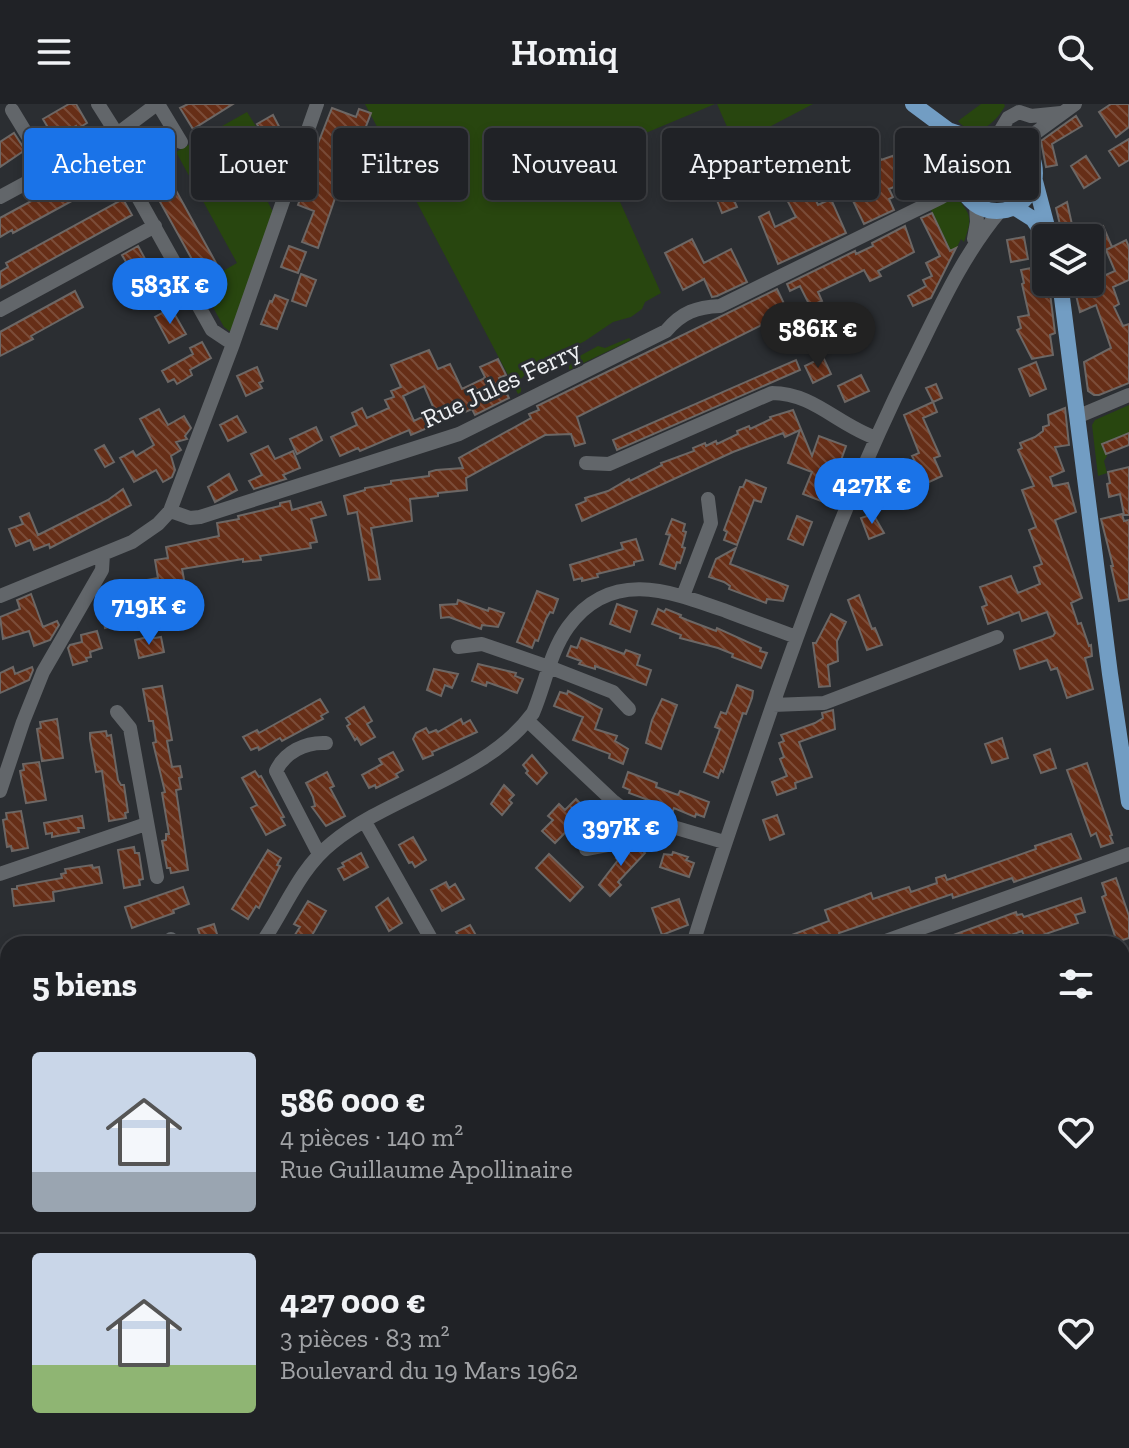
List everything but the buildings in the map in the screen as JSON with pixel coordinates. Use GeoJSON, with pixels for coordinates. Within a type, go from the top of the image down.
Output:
{"type":"FeatureCollection","features":[{"type":"Feature","properties":{"kind":"main road"},"geometry":{"type":"LineString","coordinates":[[913,104],[945,128]]}},
{"type":"Feature","properties":{"kind":"main road"},"geometry":{"type":"LineString","coordinates":[[1039,199],[1045,224]]}},
{"type":"Feature","properties":{"kind":"main road"},"geometry":{"type":"LineString","coordinates":[[971,200],[987,210],[1007,209],[1033,219],[1037,224]]}},
{"type":"Feature","properties":{"kind":"main road"},"geometry":{"type":"LineString","coordinates":[[1007,209],[1021,200]]}},
{"type":"Feature","properties":{"kind":"main road"},"geometry":{"type":"LineString","coordinates":[[1062,296],[1124,736],[1129,802]]}},
{"type":"Feature","properties":{"kind":"street"},"geometry":{"type":"LineString","coordinates":[[98,104],[107,128]]}},
{"type":"Feature","properties":{"kind":"street"},"geometry":{"type":"LineString","coordinates":[[124,128],[158,104],[181,142]]}},
{"type":"Feature","properties":{"kind":"street"},"geometry":{"type":"LineString","coordinates":[[0,596],[140,538],[170,511],[233,344],[317,104]]}},
{"type":"Feature","properties":{"kind":"street"},"geometry":{"type":"LineString","coordinates":[[1039,134],[1075,104]]}},
{"type":"Feature","properties":{"kind":"street"},"geometry":{"type":"LineString","coordinates":[[12,110],[24,130]]}},
{"type":"Feature","properties":{"kind":"street"},"geometry":{"type":"LineString","coordinates":[[1002,128],[1008,118],[1022,111],[1061,113]]}},
{"type":"Feature","properties":{"kind":"street"},"geometry":{"type":"LineString","coordinates":[[1022,111],[1033,123],[1032,128]]}},
{"type":"Feature","properties":{"kind":"street"},"geometry":{"type":"LineString","coordinates":[[0,197],[24,184]]}},
{"type":"Feature","properties":{"kind":"street"},"geometry":{"type":"LineString","coordinates":[[142,200],[212,330],[233,344]]}},
{"type":"Feature","properties":{"kind":"street","name":"Rue Jules Ferry"},"geometry":{"type":"LineString","coordinates":[[170,511],[190,518],[200,517],[459,434],[666,331],[677,317],[698,307],[720,306],[936,200]]}},
{"type":"Feature","properties":{"kind":"street"},"geometry":{"type":"LineString","coordinates":[[695,936],[724,842],[847,502],[972,247],[977,222],[976,205]]}},
{"type":"Feature","properties":{"kind":"street"},"geometry":{"type":"LineString","coordinates":[[972,247],[1007,209]]}},
{"type":"Feature","properties":{"kind":"street"},"geometry":{"type":"LineString","coordinates":[[0,310],[155,226]]}},
{"type":"Feature","properties":{"kind":"street"},"geometry":{"type":"LineString","coordinates":[[586,463],[609,464],[772,393],[788,393],[807,399],[876,438]]}},
{"type":"Feature","properties":{"kind":"street"},"geometry":{"type":"LineString","coordinates":[[1079,416],[1129,395]]}},
{"type":"Feature","properties":{"kind":"street"},"geometry":{"type":"LineString","coordinates":[[683,596],[711,523],[708,499]]}},
{"type":"Feature","properties":{"kind":"street"},"geometry":{"type":"LineString","coordinates":[[0,791],[43,672],[102,570],[103,554]]}},
{"type":"Feature","properties":{"kind":"street"},"geometry":{"type":"LineString","coordinates":[[266,936],[304,873],[334,841],[479,760],[506,742],[528,721],[568,627],[587,607],[615,592],[657,589],[796,637]]}},
{"type":"Feature","properties":{"kind":"street"},"geometry":{"type":"LineString","coordinates":[[773,705],[824,703],[997,637]]}},
{"type":"Feature","properties":{"kind":"street"},"geometry":{"type":"LineString","coordinates":[[458,647],[482,644],[549,667],[613,692],[629,709]]}},
{"type":"Feature","properties":{"kind":"street"},"geometry":{"type":"LineString","coordinates":[[117,712],[130,728],[157,877]]}},
{"type":"Feature","properties":{"kind":"street"},"geometry":{"type":"LineString","coordinates":[[528,721],[614,802],[632,815],[724,842]]}},
{"type":"Feature","properties":{"kind":"street"},"geometry":{"type":"LineString","coordinates":[[319,854],[276,771],[282,759],[311,742],[326,743]]}},
{"type":"Feature","properties":{"kind":"street"},"geometry":{"type":"LineString","coordinates":[[586,849],[607,845],[632,815]]}},
{"type":"Feature","properties":{"kind":"street"},"geometry":{"type":"LineString","coordinates":[[365,822],[429,936]]}},
{"type":"Feature","properties":{"kind":"street"},"geometry":{"type":"LineString","coordinates":[[0,874],[146,824]]}},
{"type":"Feature","properties":{"kind":"street"},"geometry":{"type":"LineString","coordinates":[[899,936],[1129,854]]}},
{"type":"Feature","properties":{"kind":"green space"},"geometry":{"type":"Polygon","coordinates":[[[365,104],[715,104],[646,133],[646,128],[484,128],[484,200],[619,200],[661,293],[645,302],[642,309],[631,317],[613,322],[585,341],[529,370],[521,379],[521,392],[518,394],[416,200],[468,200],[468,128],[378,128],[365,104]]]}},
{"type":"Feature","properties":{"kind":"green space"},"geometry":{"type":"Polygon","coordinates":[[[717,104],[813,104],[767,128],[728,128],[717,104]]]}},
{"type":"Feature","properties":{"kind":"green space"},"geometry":{"type":"Polygon","coordinates":[[[981,104],[1005,106],[996,119],[984,128],[966,128],[958,121],[981,104]]]}},
{"type":"Feature","properties":{"kind":"green space"},"geometry":{"type":"Polygon","coordinates":[[[247,112],[257,128],[219,128],[247,112]]]}},
{"type":"Feature","properties":{"kind":"green space"},"geometry":{"type":"Polygon","coordinates":[[[191,144],[191,179],[176,152],[191,144]]]}},
{"type":"Feature","properties":{"kind":"green space"},"geometry":{"type":"Polygon","coordinates":[[[202,200],[267,200],[273,212],[232,333],[224,327],[200,284],[237,263],[202,200]]]}},
{"type":"Feature","properties":{"kind":"green space"},"geometry":{"type":"Polygon","coordinates":[[[947,200],[959,200],[967,212],[969,227],[964,242],[961,239],[953,255],[931,210],[947,200]]]}},
{"type":"Feature","properties":{"kind":"green space"},"geometry":{"type":"Polygon","coordinates":[[[629,338],[631,340],[569,370],[576,358],[598,346],[605,348],[629,338]]]}},
{"type":"Feature","properties":{"kind":"green space"},"geometry":{"type":"Polygon","coordinates":[[[1129,405],[1129,433],[1102,444],[1107,456],[1104,461],[1107,473],[1098,476],[1092,425],[1095,420],[1129,405]]]}}]}
